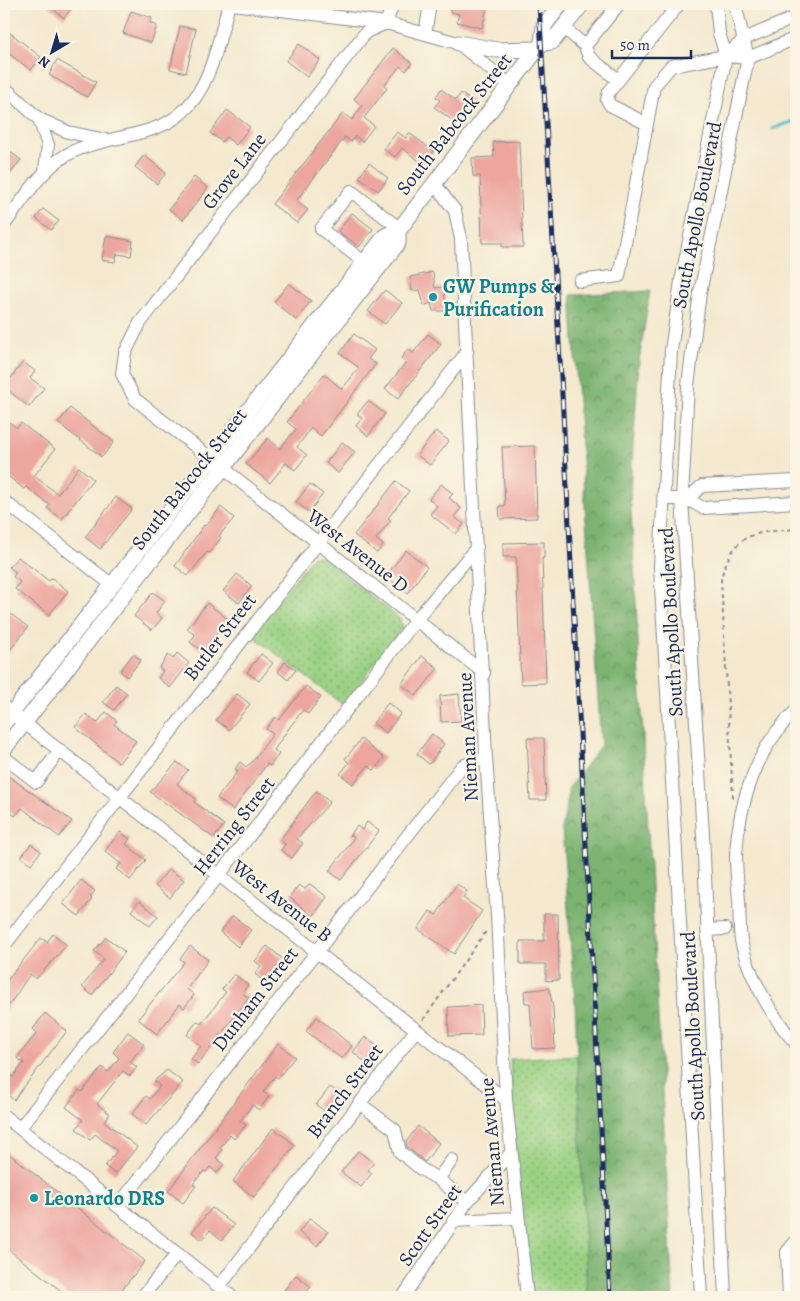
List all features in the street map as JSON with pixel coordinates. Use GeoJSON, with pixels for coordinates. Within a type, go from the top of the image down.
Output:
{"type":"FeatureCollection","features":[{"type":"Feature","properties":{"kind":"main road","name":"South Babcock Street"},"geometry":{"type":"LineString","coordinates":[[6,715],[364,262],[385,236],[398,229],[539,46],[544,26],[561,4]]}},
{"type":"Feature","properties":{"kind":"main road","name":"South Babcock Street"},"geometry":{"type":"LineString","coordinates":[[539,46],[552,42],[582,4]]}},
{"type":"Feature","properties":{"kind":"main road"},"geometry":{"type":"LineString","coordinates":[[458,43],[497,50],[539,46]]}},
{"type":"Feature","properties":{"kind":"main road","name":"South Babcock Street"},"geometry":{"type":"LineString","coordinates":[[4,749],[398,243],[398,229]]}},
{"type":"Feature","properties":{"kind":"street"},"geometry":{"type":"LineString","coordinates":[[4,225],[45,170],[72,151],[106,140],[159,127],[188,108],[210,74],[231,4],[386,23],[458,43],[509,84]]}},
{"type":"Feature","properties":{"kind":"street"},"geometry":{"type":"LineString","coordinates":[[386,23],[393,4]]}},
{"type":"Feature","properties":{"kind":"street"},"geometry":{"type":"LineString","coordinates":[[425,34],[430,4]]}},
{"type":"Feature","properties":{"kind":"street"},"geometry":{"type":"LineString","coordinates":[[585,46],[619,4]]}},
{"type":"Feature","properties":{"kind":"street"},"geometry":{"type":"LineString","coordinates":[[647,124],[610,105],[607,100],[609,92],[678,4]]}},
{"type":"Feature","properties":{"kind":"street","name":"South Apollo Boulevard"},"geometry":{"type":"LineString","coordinates":[[701,1297],[660,567],[672,343],[685,263],[726,56],[719,33],[716,4]]}},
{"type":"Feature","properties":{"kind":"street","name":"South Apollo Boulevard"},"geometry":{"type":"LineString","coordinates":[[725,1297],[685,499],[688,385],[700,293],[748,58],[735,4]]}},
{"type":"Feature","properties":{"kind":"street"},"geometry":{"type":"LineString","coordinates":[[726,56],[744,39],[796,17]]}},
{"type":"Feature","properties":{"kind":"street","name":"Grove Lane"},"geometry":{"type":"LineString","coordinates":[[122,374],[125,353],[140,322],[366,32],[386,23]]}},
{"type":"Feature","properties":{"kind":"street"},"geometry":{"type":"LineString","coordinates":[[564,28],[585,46],[589,57],[617,80]]}},
{"type":"Feature","properties":{"kind":"street"},"geometry":{"type":"LineString","coordinates":[[580,281],[619,276],[654,86],[672,66],[726,56],[748,58],[796,38]]}},
{"type":"Feature","properties":{"kind":"street"},"geometry":{"type":"LineString","coordinates":[[4,88],[39,119],[68,132],[106,140]]}},
{"type":"Feature","properties":{"kind":"street"},"geometry":{"type":"LineString","coordinates":[[39,119],[48,145],[45,170]]}},
{"type":"Feature","properties":{"kind":"street","name":"Nieman Avenue"},"geometry":{"type":"LineString","coordinates":[[434,182],[455,211],[459,223],[484,673],[486,757],[497,915],[506,1100],[510,1154],[527,1297]]}},
{"type":"Feature","properties":{"kind":"street"},"geometry":{"type":"LineString","coordinates":[[364,262],[321,229],[351,191],[398,229]]}},
{"type":"Feature","properties":{"kind":"street","name":"Butler Street"},"geometry":{"type":"LineString","coordinates":[[4,946],[467,352]]}},
{"type":"Feature","properties":{"kind":"street","name":"West Avenue D"},"geometry":{"type":"LineString","coordinates":[[122,374],[135,399],[484,673]]}},
{"type":"Feature","properties":{"kind":"street"},"geometry":{"type":"LineString","coordinates":[[685,499],[702,486],[796,481]]}},
{"type":"Feature","properties":{"kind":"street"},"geometry":{"type":"LineString","coordinates":[[663,499],[685,499],[703,508],[796,502]]}},
{"type":"Feature","properties":{"kind":"street"},"geometry":{"type":"LineString","coordinates":[[4,501],[111,584]]}},
{"type":"Feature","properties":{"kind":"street","name":"Herring Street"},"geometry":{"type":"LineString","coordinates":[[20,1128],[220,876],[416,620],[477,547]]}},
{"type":"Feature","properties":{"kind":"street"},"geometry":{"type":"LineString","coordinates":[[796,711],[786,720],[766,748],[750,779],[736,855],[742,940],[753,976],[773,1012],[796,1043]]}},
{"type":"Feature","properties":{"kind":"street","name":"West Avenue B"},"geometry":{"type":"LineString","coordinates":[[6,715],[24,723],[60,750],[506,1100]]}},
{"type":"Feature","properties":{"kind":"street"},"geometry":{"type":"LineString","coordinates":[[4,757],[36,782],[60,750]]}},
{"type":"Feature","properties":{"kind":"street","name":"Dunham Street"},"geometry":{"type":"LineString","coordinates":[[118,1206],[315,951],[462,766],[486,757]]}},
{"type":"Feature","properties":{"kind":"street"},"geometry":{"type":"LineString","coordinates":[[707,930],[725,929]]}},
{"type":"Feature","properties":{"kind":"street","name":"Branch Street"},"geometry":{"type":"LineString","coordinates":[[219,1287],[416,1030]]}},
{"type":"Feature","properties":{"kind":"street"},"geometry":{"type":"LineString","coordinates":[[360,1103],[395,1130],[400,1152],[467,1202]]}},
{"type":"Feature","properties":{"kind":"street"},"geometry":{"type":"LineString","coordinates":[[4,1116],[232,1297]]}},
{"type":"Feature","properties":{"kind":"street","name":"Scott Street"},"geometry":{"type":"LineString","coordinates":[[403,1297],[467,1202],[510,1154]]}},
{"type":"Feature","properties":{"kind":"street"},"geometry":{"type":"LineString","coordinates":[[438,1179],[452,1160]]}},
{"type":"Feature","properties":{"kind":"street"},"geometry":{"type":"LineString","coordinates":[[453,1222],[518,1218]]}},
{"type":"Feature","properties":{"kind":"street"},"geometry":{"type":"LineString","coordinates":[[789,1297],[787,1252],[796,1241]]}},
{"type":"Feature","properties":{"kind":"street"},"geometry":{"type":"LineString","coordinates":[[142,1297],[177,1254]]}},
{"type":"Feature","properties":{"kind":"path"},"geometry":{"type":"LineString","coordinates":[[733,806],[721,578],[727,558],[741,542],[757,532],[796,529]]}},
{"type":"Feature","properties":{"kind":"path"},"geometry":{"type":"LineString","coordinates":[[416,1030],[497,915]]}},
{"type":"Feature","properties":{"kind":"green space"},"geometry":{"type":"Polygon","coordinates":[[[650,291],[639,361],[630,491],[673,1297],[587,1297],[575,1004],[562,828],[568,789],[601,745],[571,295],[650,291]]]}},
{"type":"Feature","properties":{"kind":"green space"},"geometry":{"type":"Polygon","coordinates":[[[313,556],[322,557],[400,619],[402,628],[343,705],[252,635],[313,556]]]}},
{"type":"Feature","properties":{"kind":"green space"},"geometry":{"type":"Polygon","coordinates":[[[577,1055],[587,1297],[533,1297],[516,1155],[518,1152],[516,1150],[510,1059],[577,1055]]]}},
{"type":"Feature","properties":{"kind":"building"},"geometry":{"type":"Polygon","coordinates":[[[47,4],[75,4],[64,18],[47,4]]]}},
{"type":"Feature","properties":{"kind":"building"},"geometry":{"type":"Polygon","coordinates":[[[451,4],[488,4],[482,28],[457,22],[459,14],[450,12],[451,4]]]}},
{"type":"Feature","properties":{"kind":"building"},"geometry":{"type":"Polygon","coordinates":[[[131,11],[152,18],[150,23],[157,26],[151,43],[123,33],[131,11]]]}},
{"type":"Feature","properties":{"kind":"building"},"geometry":{"type":"Polygon","coordinates":[[[180,26],[196,29],[186,73],[170,69],[180,26]]]}},
{"type":"Feature","properties":{"kind":"building"},"geometry":{"type":"Polygon","coordinates":[[[4,28],[41,57],[31,70],[4,50],[4,28]]]}},
{"type":"Feature","properties":{"kind":"building"},"geometry":{"type":"Polygon","coordinates":[[[299,44],[320,60],[307,77],[286,61],[299,44]]]}},
{"type":"Feature","properties":{"kind":"building"},"geometry":{"type":"Polygon","coordinates":[[[393,48],[412,63],[406,71],[400,66],[384,86],[387,88],[364,118],[374,126],[362,142],[355,136],[351,142],[345,137],[296,201],[308,210],[297,223],[272,204],[343,113],[352,120],[362,106],[354,99],[393,48]]]}},
{"type":"Feature","properties":{"kind":"building"},"geometry":{"type":"Polygon","coordinates":[[[57,60],[96,82],[87,97],[49,75],[57,60]]]}},
{"type":"Feature","properties":{"kind":"building"},"geometry":{"type":"Polygon","coordinates":[[[441,89],[456,100],[461,93],[472,102],[456,123],[434,107],[440,100],[436,97],[441,89]]]}},
{"type":"Feature","properties":{"kind":"building"},"geometry":{"type":"Polygon","coordinates":[[[227,110],[250,127],[236,145],[226,137],[222,142],[210,133],[227,110]]]}},
{"type":"Feature","properties":{"kind":"building"},"geometry":{"type":"Polygon","coordinates":[[[397,132],[406,138],[409,133],[434,151],[424,165],[402,148],[395,157],[384,149],[397,132]]]}},
{"type":"Feature","properties":{"kind":"building"},"geometry":{"type":"Polygon","coordinates":[[[519,141],[523,247],[502,247],[502,243],[482,243],[480,176],[473,176],[472,158],[494,157],[493,142],[519,141]]]}},
{"type":"Feature","properties":{"kind":"building"},"geometry":{"type":"Polygon","coordinates":[[[4,147],[21,160],[4,182],[4,147]]]}},
{"type":"Feature","properties":{"kind":"building"},"geometry":{"type":"Polygon","coordinates":[[[144,155],[166,173],[157,184],[135,167],[144,155]]]}},
{"type":"Feature","properties":{"kind":"building"},"geometry":{"type":"Polygon","coordinates":[[[369,163],[388,178],[378,191],[359,177],[369,163]]]}},
{"type":"Feature","properties":{"kind":"building"},"geometry":{"type":"Polygon","coordinates":[[[194,177],[208,188],[183,220],[169,209],[194,177]]]}},
{"type":"Feature","properties":{"kind":"building"},"geometry":{"type":"Polygon","coordinates":[[[43,209],[59,221],[51,230],[36,218],[43,209]]]}},
{"type":"Feature","properties":{"kind":"building"},"geometry":{"type":"Polygon","coordinates":[[[352,213],[373,229],[359,247],[338,231],[352,213]]]}},
{"type":"Feature","properties":{"kind":"building"},"geometry":{"type":"Polygon","coordinates":[[[106,236],[133,241],[131,256],[117,254],[115,262],[102,260],[106,236]]]}},
{"type":"Feature","properties":{"kind":"building","name":"GW Pumps & Purification"},"geometry":{"type":"Polygon","coordinates":[[[433,272],[435,288],[444,287],[446,311],[433,311],[431,303],[424,306],[420,290],[412,291],[410,277],[433,272]]]}},
{"type":"Feature","properties":{"kind":"building"},"geometry":{"type":"Polygon","coordinates":[[[289,283],[311,301],[296,320],[274,302],[289,283]]]}},
{"type":"Feature","properties":{"kind":"building"},"geometry":{"type":"Polygon","coordinates":[[[385,290],[402,303],[385,324],[368,311],[385,290]]]}},
{"type":"Feature","properties":{"kind":"building"},"geometry":{"type":"Polygon","coordinates":[[[354,334],[375,350],[368,359],[376,364],[321,436],[311,428],[297,447],[307,455],[295,470],[286,463],[270,483],[246,464],[268,438],[280,449],[296,429],[287,422],[324,374],[342,389],[359,368],[340,353],[354,334]]]}},
{"type":"Feature","properties":{"kind":"building"},"geometry":{"type":"Polygon","coordinates":[[[428,334],[441,344],[398,399],[385,389],[406,362],[401,358],[408,349],[413,353],[428,334]]]}},
{"type":"Feature","properties":{"kind":"building"},"geometry":{"type":"Polygon","coordinates":[[[23,362],[35,371],[30,378],[44,388],[29,407],[4,387],[23,362]]]}},
{"type":"Feature","properties":{"kind":"building"},"geometry":{"type":"Polygon","coordinates":[[[368,401],[385,414],[368,436],[356,426],[362,418],[357,414],[368,401]]]}},
{"type":"Feature","properties":{"kind":"building"},"geometry":{"type":"Polygon","coordinates":[[[70,408],[114,442],[102,457],[58,423],[70,408]]]}},
{"type":"Feature","properties":{"kind":"building"},"geometry":{"type":"Polygon","coordinates":[[[4,418],[17,428],[21,423],[55,449],[34,476],[58,494],[79,467],[93,479],[62,519],[47,508],[50,505],[26,487],[24,489],[4,473],[4,418]]]}},
{"type":"Feature","properties":{"kind":"building"},"geometry":{"type":"Polygon","coordinates":[[[436,431],[449,441],[430,465],[417,455],[436,431]]]}},
{"type":"Feature","properties":{"kind":"building"},"geometry":{"type":"Polygon","coordinates":[[[342,442],[355,452],[338,473],[326,463],[342,442]]]}},
{"type":"Feature","properties":{"kind":"building"},"geometry":{"type":"Polygon","coordinates":[[[535,446],[537,518],[500,519],[499,506],[505,506],[502,447],[535,446]]]}},
{"type":"Feature","properties":{"kind":"building"},"geometry":{"type":"Polygon","coordinates":[[[396,481],[409,491],[388,518],[391,520],[376,539],[383,545],[377,553],[354,535],[396,481]]]}},
{"type":"Feature","properties":{"kind":"building"},"geometry":{"type":"Polygon","coordinates":[[[310,484],[323,494],[309,512],[296,502],[310,484]]]}},
{"type":"Feature","properties":{"kind":"building"},"geometry":{"type":"Polygon","coordinates":[[[441,484],[453,494],[449,498],[461,508],[454,517],[464,524],[456,534],[430,514],[437,506],[429,499],[441,484]]]}},
{"type":"Feature","properties":{"kind":"building"},"geometry":{"type":"Polygon","coordinates":[[[116,497],[132,509],[100,549],[85,537],[116,497]]]}},
{"type":"Feature","properties":{"kind":"building"},"geometry":{"type":"Polygon","coordinates":[[[221,507],[234,518],[219,536],[221,538],[188,576],[175,566],[204,525],[221,507]]]}},
{"type":"Feature","properties":{"kind":"building"},"geometry":{"type":"Polygon","coordinates":[[[544,542],[544,558],[542,558],[546,683],[521,684],[516,557],[503,557],[503,543],[544,542]]]}},
{"type":"Feature","properties":{"kind":"building"},"geometry":{"type":"Polygon","coordinates":[[[406,550],[427,567],[408,593],[386,576],[406,550]]]}},
{"type":"Feature","properties":{"kind":"building"},"geometry":{"type":"Polygon","coordinates":[[[18,557],[49,581],[52,578],[68,591],[49,615],[15,589],[20,582],[13,577],[16,572],[9,567],[18,557]]]}},
{"type":"Feature","properties":{"kind":"building"},"geometry":{"type":"Polygon","coordinates":[[[237,574],[252,586],[239,603],[223,591],[237,574]]]}},
{"type":"Feature","properties":{"kind":"building"},"geometry":{"type":"Polygon","coordinates":[[[153,592],[165,601],[156,613],[162,618],[152,630],[134,616],[153,592]]]}},
{"type":"Feature","properties":{"kind":"building"},"geometry":{"type":"Polygon","coordinates":[[[207,603],[228,619],[203,652],[190,642],[195,635],[187,629],[207,603]]]}},
{"type":"Feature","properties":{"kind":"building"},"geometry":{"type":"Polygon","coordinates":[[[4,609],[28,627],[4,658],[4,609]]]}},
{"type":"Feature","properties":{"kind":"building"},"geometry":{"type":"Polygon","coordinates":[[[177,653],[189,663],[170,688],[158,678],[163,671],[159,668],[168,655],[173,659],[177,653]]]}},
{"type":"Feature","properties":{"kind":"building"},"geometry":{"type":"Polygon","coordinates":[[[133,654],[141,660],[127,677],[120,671],[133,654]]]}},
{"type":"Feature","properties":{"kind":"building"},"geometry":{"type":"Polygon","coordinates":[[[261,654],[273,663],[259,681],[247,672],[261,654]]]}},
{"type":"Feature","properties":{"kind":"building"},"geometry":{"type":"Polygon","coordinates":[[[422,656],[438,668],[416,696],[401,684],[422,656]]]}},
{"type":"Feature","properties":{"kind":"building"},"geometry":{"type":"Polygon","coordinates":[[[285,662],[296,670],[288,680],[278,672],[285,662]]]}},
{"type":"Feature","properties":{"kind":"building"},"geometry":{"type":"Polygon","coordinates":[[[116,685],[127,693],[114,710],[103,702],[116,685]]]}},
{"type":"Feature","properties":{"kind":"building"},"geometry":{"type":"Polygon","coordinates":[[[306,686],[321,697],[308,714],[303,710],[274,750],[279,754],[270,766],[267,764],[233,810],[217,798],[238,771],[235,769],[240,762],[246,767],[252,762],[273,734],[266,729],[275,717],[279,720],[306,686]]]}},
{"type":"Feature","properties":{"kind":"building"},"geometry":{"type":"Polygon","coordinates":[[[237,694],[250,704],[229,730],[216,720],[237,694]]]}},
{"type":"Feature","properties":{"kind":"building"},"geometry":{"type":"Polygon","coordinates":[[[459,694],[461,721],[441,722],[440,696],[459,694]]]}},
{"type":"Feature","properties":{"kind":"building"},"geometry":{"type":"Polygon","coordinates":[[[388,703],[401,713],[386,733],[373,723],[388,703]]]}},
{"type":"Feature","properties":{"kind":"building"},"geometry":{"type":"Polygon","coordinates":[[[106,712],[117,721],[114,724],[136,741],[119,763],[75,727],[86,714],[97,723],[106,712]]]}},
{"type":"Feature","properties":{"kind":"building"},"geometry":{"type":"Polygon","coordinates":[[[432,734],[444,744],[429,764],[417,754],[432,734]]]}},
{"type":"Feature","properties":{"kind":"building"},"geometry":{"type":"Polygon","coordinates":[[[527,738],[544,738],[546,800],[530,800],[527,738]]]}},
{"type":"Feature","properties":{"kind":"building"},"geometry":{"type":"Polygon","coordinates":[[[361,739],[384,758],[374,770],[368,766],[353,784],[340,774],[349,763],[345,759],[361,739]]]}},
{"type":"Feature","properties":{"kind":"building"},"geometry":{"type":"Polygon","coordinates":[[[177,762],[188,770],[177,784],[196,799],[194,802],[224,825],[214,838],[150,792],[177,762]]]}},
{"type":"Feature","properties":{"kind":"building"},"geometry":{"type":"Polygon","coordinates":[[[4,773],[72,821],[59,837],[22,808],[15,816],[10,812],[4,820],[4,773]]]}},
{"type":"Feature","properties":{"kind":"building"},"geometry":{"type":"Polygon","coordinates":[[[316,791],[330,802],[297,839],[303,843],[292,858],[281,850],[285,844],[280,840],[316,791]]]}},
{"type":"Feature","properties":{"kind":"building"},"geometry":{"type":"Polygon","coordinates":[[[367,822],[379,831],[341,880],[329,871],[350,844],[354,837],[350,835],[357,826],[362,830],[367,822]]]}},
{"type":"Feature","properties":{"kind":"building"},"geometry":{"type":"Polygon","coordinates":[[[120,832],[130,839],[126,844],[146,860],[130,880],[116,869],[121,864],[105,851],[120,832]]]}},
{"type":"Feature","properties":{"kind":"building"},"geometry":{"type":"Polygon","coordinates":[[[31,844],[41,851],[31,864],[21,857],[31,844]]]}},
{"type":"Feature","properties":{"kind":"building"},"geometry":{"type":"Polygon","coordinates":[[[169,869],[184,880],[170,898],[155,886],[169,869]]]}},
{"type":"Feature","properties":{"kind":"building"},"geometry":{"type":"Polygon","coordinates":[[[81,880],[95,891],[90,897],[92,899],[79,916],[63,904],[81,880]]]}},
{"type":"Feature","properties":{"kind":"building"},"geometry":{"type":"Polygon","coordinates":[[[310,884],[327,897],[313,916],[289,897],[299,885],[305,889],[310,884]]]}},
{"type":"Feature","properties":{"kind":"building"},"geometry":{"type":"Polygon","coordinates":[[[457,884],[467,891],[463,898],[482,911],[454,954],[418,929],[430,911],[436,915],[457,884]]]}},
{"type":"Feature","properties":{"kind":"building"},"geometry":{"type":"Polygon","coordinates":[[[139,901],[158,916],[150,926],[131,911],[139,901]]]}},
{"type":"Feature","properties":{"kind":"building"},"geometry":{"type":"Polygon","coordinates":[[[544,914],[558,914],[559,980],[546,981],[546,964],[520,964],[520,941],[544,941],[544,914]]]}},
{"type":"Feature","properties":{"kind":"building"},"geometry":{"type":"Polygon","coordinates":[[[233,916],[251,930],[238,947],[220,932],[233,916]]]}},
{"type":"Feature","properties":{"kind":"building"},"geometry":{"type":"Polygon","coordinates":[[[53,934],[67,945],[36,979],[30,974],[4,1013],[4,984],[41,938],[47,942],[53,934]]]}},
{"type":"Feature","properties":{"kind":"building"},"geometry":{"type":"Polygon","coordinates":[[[106,937],[125,952],[92,995],[82,987],[104,959],[94,951],[106,937]]]}},
{"type":"Feature","properties":{"kind":"building"},"geometry":{"type":"Polygon","coordinates":[[[190,946],[208,960],[187,989],[194,995],[184,1008],[180,1004],[157,1034],[138,1019],[184,962],[180,959],[190,946]]]}},
{"type":"Feature","properties":{"kind":"building"},"geometry":{"type":"Polygon","coordinates":[[[267,946],[283,959],[265,982],[255,974],[261,966],[255,961],[267,946]]]}},
{"type":"Feature","properties":{"kind":"building"},"geometry":{"type":"Polygon","coordinates":[[[234,974],[248,985],[242,993],[249,998],[198,1064],[191,1059],[201,1046],[187,1035],[197,1021],[201,1024],[226,992],[222,989],[234,974]]]}},
{"type":"Feature","properties":{"kind":"building"},"geometry":{"type":"Polygon","coordinates":[[[549,988],[553,1007],[555,1048],[533,1049],[530,1003],[525,1003],[524,991],[549,988]]]}},
{"type":"Feature","properties":{"kind":"building"},"geometry":{"type":"Polygon","coordinates":[[[481,1005],[482,1035],[449,1036],[448,1007],[481,1005]]]}},
{"type":"Feature","properties":{"kind":"building"},"geometry":{"type":"Polygon","coordinates":[[[45,1013],[67,1031],[14,1100],[4,1092],[4,1080],[9,1073],[13,1077],[24,1063],[17,1058],[37,1033],[33,1029],[45,1013]]]}},
{"type":"Feature","properties":{"kind":"building"},"geometry":{"type":"Polygon","coordinates":[[[317,1017],[352,1046],[342,1059],[306,1031],[317,1017]]]}},
{"type":"Feature","properties":{"kind":"building"},"geometry":{"type":"Polygon","coordinates":[[[128,1032],[144,1044],[130,1062],[137,1067],[130,1076],[123,1071],[97,1104],[110,1114],[104,1121],[137,1147],[115,1174],[105,1166],[117,1151],[95,1134],[90,1140],[76,1129],[83,1120],[66,1107],[79,1090],[82,1092],[102,1067],[108,1072],[119,1058],[113,1052],[128,1032]]]}},
{"type":"Feature","properties":{"kind":"building"},"geometry":{"type":"Polygon","coordinates":[[[365,1037],[378,1047],[366,1063],[353,1052],[365,1037]]]}},
{"type":"Feature","properties":{"kind":"building"},"geometry":{"type":"Polygon","coordinates":[[[278,1044],[295,1057],[278,1078],[275,1076],[263,1092],[269,1096],[259,1110],[252,1105],[240,1121],[246,1125],[234,1139],[230,1135],[220,1148],[222,1150],[216,1158],[224,1164],[217,1173],[210,1167],[206,1172],[204,1171],[193,1184],[196,1186],[183,1203],[168,1191],[278,1044]]]}},
{"type":"Feature","properties":{"kind":"building"},"geometry":{"type":"Polygon","coordinates":[[[167,1070],[183,1082],[146,1125],[132,1114],[146,1096],[150,1099],[160,1086],[154,1081],[167,1070]]]}},
{"type":"Feature","properties":{"kind":"building"},"geometry":{"type":"Polygon","coordinates":[[[330,1087],[340,1094],[326,1112],[316,1105],[330,1087]]]}},
{"type":"Feature","properties":{"kind":"building"},"geometry":{"type":"Polygon","coordinates":[[[418,1126],[439,1143],[425,1162],[407,1147],[406,1142],[418,1126]]]}},
{"type":"Feature","properties":{"kind":"building"},"geometry":{"type":"Polygon","coordinates":[[[273,1128],[295,1145],[254,1197],[233,1181],[273,1128]]]}},
{"type":"Feature","properties":{"kind":"building","name":"Leonardo DRS"},"geometry":{"type":"Polygon","coordinates":[[[4,1150],[145,1261],[116,1297],[69,1297],[4,1246],[4,1150]]]}},
{"type":"Feature","properties":{"kind":"building"},"geometry":{"type":"Polygon","coordinates":[[[358,1151],[374,1163],[368,1170],[372,1173],[361,1187],[341,1172],[358,1151]]]}},
{"type":"Feature","properties":{"kind":"building"},"geometry":{"type":"Polygon","coordinates":[[[212,1208],[234,1225],[222,1240],[210,1230],[202,1240],[192,1232],[212,1208]]]}},
{"type":"Feature","properties":{"kind":"building"},"geometry":{"type":"Polygon","coordinates":[[[310,1218],[328,1232],[317,1246],[299,1232],[310,1218]]]}},
{"type":"Feature","properties":{"kind":"building"},"geometry":{"type":"Polygon","coordinates":[[[296,1275],[311,1287],[302,1297],[287,1297],[282,1293],[296,1275]]]}},
{"type":"Feature","properties":{"kind":"waterway"},"geometry":{"type":"LineString","coordinates":[[772,129],[796,120]]}},
{"type":"Feature","properties":{"kind":"railway"},"geometry":{"type":"LineString","coordinates":[[539,4],[562,394],[610,1297]]}},
{"type":"Feature","properties":{"kind":"place","name":"GW Pumps & Purification"},"geometry":{"type":"Point","coordinates":[433,297]}},
{"type":"Feature","properties":{"kind":"place","name":"Leonardo DRS"},"geometry":{"type":"Point","coordinates":[34,1198]}}]}
